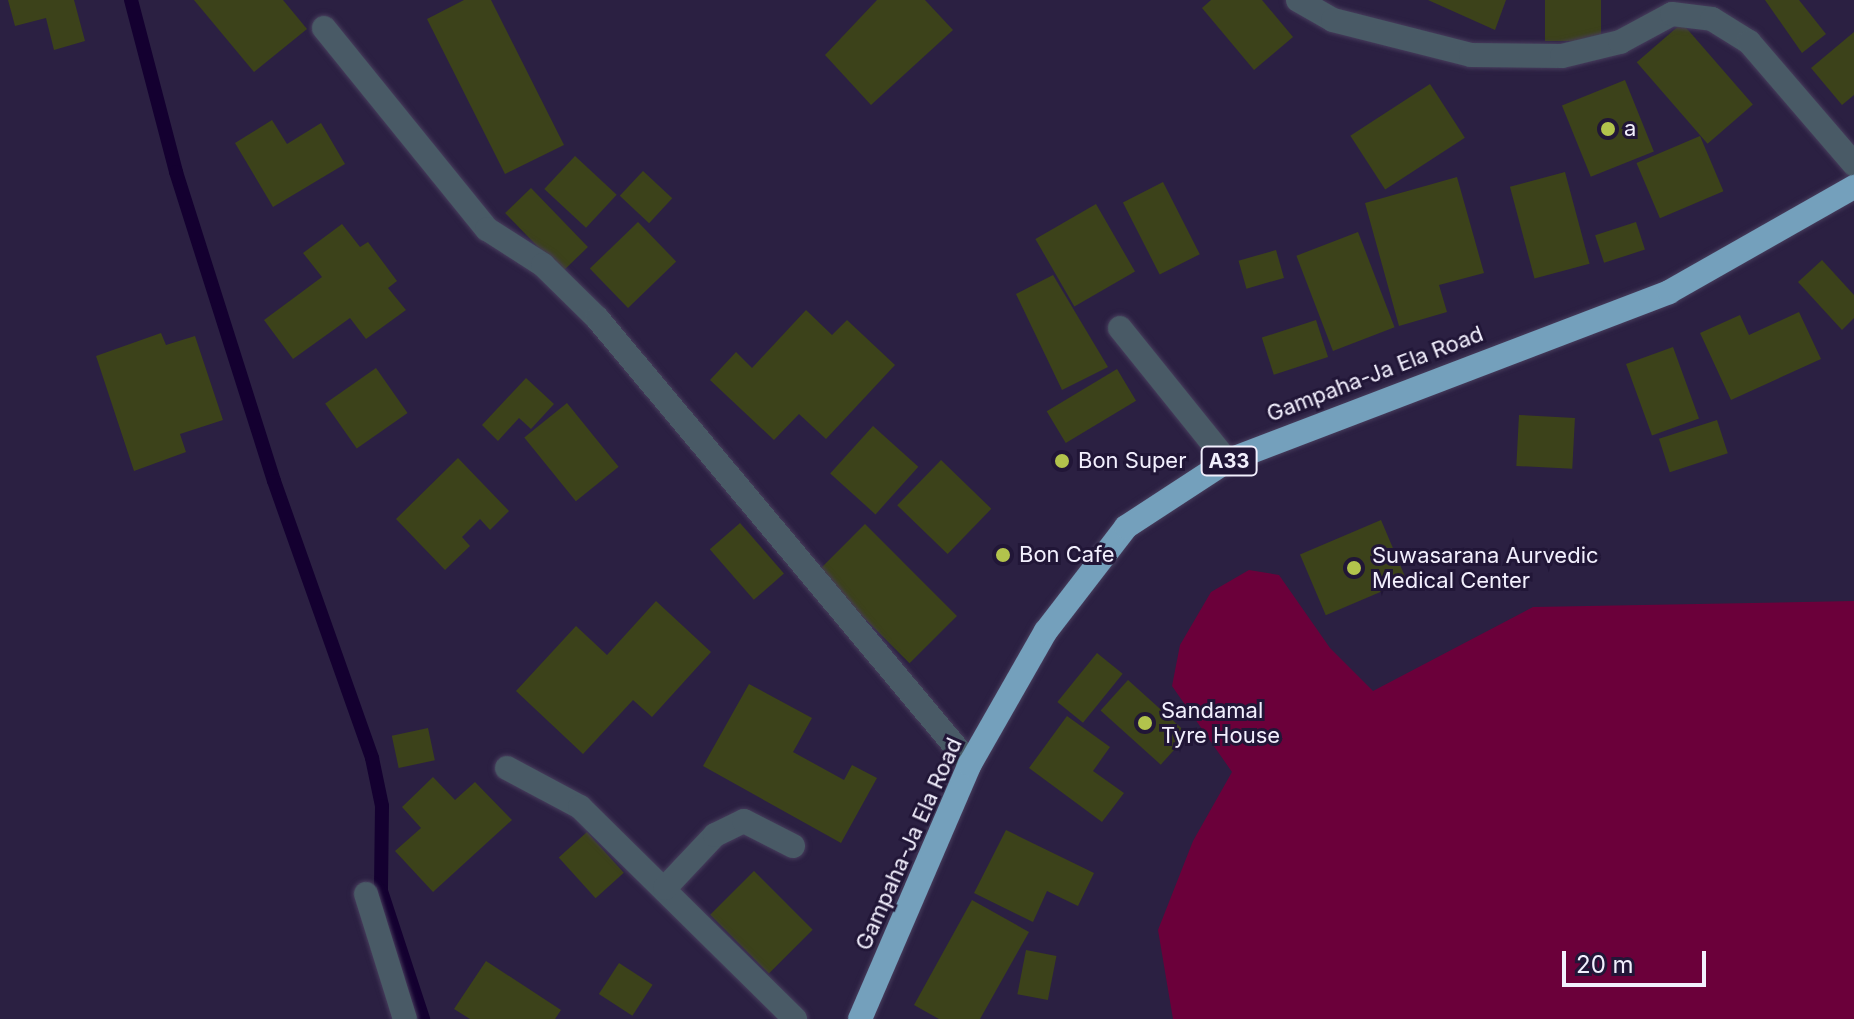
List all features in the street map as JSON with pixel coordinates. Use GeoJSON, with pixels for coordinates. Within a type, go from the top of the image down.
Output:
{"type":"FeatureCollection","features":[{"type":"Feature","properties":{"kind":"highway","name":"Gampaha-Ja Ela Road"},"geometry":{"type":"LineString","coordinates":[[860,1019],[970,764],[1046,631],[1126,527],[1227,461],[1669,292],[1854,187]]}},
{"type":"Feature","properties":{"kind":"lane"},"geometry":{"type":"LineString","coordinates":[[1298,0],[1333,20],[1471,55],[1562,56],[1620,42],[1672,14],[1712,19],[1749,42],[1854,164]]}},
{"type":"Feature","properties":{"kind":"lane"},"geometry":{"type":"LineString","coordinates":[[324,28],[487,229],[543,265],[597,318],[970,764]]}},
{"type":"Feature","properties":{"kind":"lane"},"geometry":{"type":"LineString","coordinates":[[1120,328],[1227,461]]}},
{"type":"Feature","properties":{"kind":"lane"},"geometry":{"type":"LineString","coordinates":[[507,768],[580,807],[795,1019]]}},
{"type":"Feature","properties":{"kind":"lane"},"geometry":{"type":"LineString","coordinates":[[665,888],[715,835],[744,821],[793,846]]}},
{"type":"Feature","properties":{"kind":"lane"},"geometry":{"type":"LineString","coordinates":[[366,894],[405,1019]]}},
{"type":"Feature","properties":{"kind":"shaded area"},"geometry":{"type":"Polygon","coordinates":[[[1249,570],[1279,575],[1330,648],[1373,691],[1533,607],[1854,601],[1854,1019],[1173,1019],[1158,930],[1193,841],[1232,772],[1172,686],[1180,645],[1211,592],[1249,570]]]}},
{"type":"Feature","properties":{"kind":"building"},"geometry":{"type":"Polygon","coordinates":[[[8,0],[74,0],[85,41],[54,50],[46,18],[15,26],[8,0]]]}},
{"type":"Feature","properties":{"kind":"building"},"geometry":{"type":"Polygon","coordinates":[[[194,0],[283,0],[307,29],[254,72],[194,0]]]}},
{"type":"Feature","properties":{"kind":"building"},"geometry":{"type":"Polygon","coordinates":[[[464,0],[491,0],[564,145],[505,174],[427,19],[464,0]]]}},
{"type":"Feature","properties":{"kind":"building"},"geometry":{"type":"Polygon","coordinates":[[[877,0],[925,0],[953,30],[871,105],[825,55],[877,0]]]}},
{"type":"Feature","properties":{"kind":"building"},"geometry":{"type":"Polygon","coordinates":[[[1211,0],[1262,0],[1293,37],[1254,70],[1202,8],[1211,0]]]}},
{"type":"Feature","properties":{"kind":"building"},"geometry":{"type":"Polygon","coordinates":[[[1428,0],[1506,0],[1495,30],[1428,0]]]}},
{"type":"Feature","properties":{"kind":"building"},"geometry":{"type":"Polygon","coordinates":[[[1545,0],[1601,0],[1601,41],[1545,41],[1545,0]]]}},
{"type":"Feature","properties":{"kind":"building"},"geometry":{"type":"Polygon","coordinates":[[[1765,0],[1799,0],[1826,34],[1802,53],[1765,0]]]}},
{"type":"Feature","properties":{"kind":"building"},"geometry":{"type":"Polygon","coordinates":[[[1682,23],[1753,105],[1708,144],[1637,62],[1682,23]]]}},
{"type":"Feature","properties":{"kind":"building"},"geometry":{"type":"Polygon","coordinates":[[[1854,32],[1854,95],[1842,105],[1811,68],[1854,32]]]}},
{"type":"Feature","properties":{"kind":"building","name":"a"},"geometry":{"type":"Polygon","coordinates":[[[1625,80],[1654,151],[1591,177],[1562,105],[1625,80]]]}},
{"type":"Feature","properties":{"kind":"building"},"geometry":{"type":"Polygon","coordinates":[[[1430,84],[1465,138],[1385,189],[1350,136],[1430,84]]]}},
{"type":"Feature","properties":{"kind":"building"},"geometry":{"type":"Polygon","coordinates":[[[272,120],[287,144],[321,123],[345,164],[273,207],[235,143],[272,120]]]}},
{"type":"Feature","properties":{"kind":"building"},"geometry":{"type":"Polygon","coordinates":[[[1700,136],[1723,191],[1660,218],[1636,163],[1700,136]]]}},
{"type":"Feature","properties":{"kind":"building"},"geometry":{"type":"Polygon","coordinates":[[[575,156],[617,195],[586,228],[544,189],[575,156]]]}},
{"type":"Feature","properties":{"kind":"building"},"geometry":{"type":"Polygon","coordinates":[[[643,171],[672,198],[649,223],[620,196],[643,171]]]}},
{"type":"Feature","properties":{"kind":"building"},"geometry":{"type":"Polygon","coordinates":[[[1565,172],[1590,264],[1535,279],[1510,187],[1565,172]]]}},
{"type":"Feature","properties":{"kind":"building"},"geometry":{"type":"Polygon","coordinates":[[[1457,177],[1484,273],[1439,285],[1447,312],[1399,326],[1365,203],[1457,177]]]}},
{"type":"Feature","properties":{"kind":"building"},"geometry":{"type":"Polygon","coordinates":[[[1163,182],[1200,254],[1160,275],[1123,202],[1163,182]]]}},
{"type":"Feature","properties":{"kind":"building"},"geometry":{"type":"Polygon","coordinates":[[[531,188],[588,247],[562,272],[505,213],[531,188]]]}},
{"type":"Feature","properties":{"kind":"building"},"geometry":{"type":"Polygon","coordinates":[[[1096,204],[1135,272],[1074,307],[1035,239],[1096,204]]]}},
{"type":"Feature","properties":{"kind":"building"},"geometry":{"type":"Polygon","coordinates":[[[638,222],[676,262],[628,308],[590,269],[638,222]]]}},
{"type":"Feature","properties":{"kind":"building"},"geometry":{"type":"Polygon","coordinates":[[[1636,222],[1645,250],[1604,263],[1595,235],[1636,222]]]}},
{"type":"Feature","properties":{"kind":"building"},"geometry":{"type":"Polygon","coordinates":[[[342,224],[360,247],[368,242],[397,281],[388,288],[406,310],[366,339],[350,318],[293,359],[264,320],[322,277],[303,253],[342,224]]]}},
{"type":"Feature","properties":{"kind":"building"},"geometry":{"type":"Polygon","coordinates":[[[1358,232],[1395,327],[1333,351],[1296,256],[1358,232]]]}},
{"type":"Feature","properties":{"kind":"building"},"geometry":{"type":"Polygon","coordinates":[[[1276,250],[1284,278],[1247,289],[1239,261],[1276,250]]]}},
{"type":"Feature","properties":{"kind":"building"},"geometry":{"type":"Polygon","coordinates":[[[1822,260],[1854,295],[1854,318],[1842,330],[1798,282],[1822,260]]]}},
{"type":"Feature","properties":{"kind":"building"},"geometry":{"type":"Polygon","coordinates":[[[1053,275],[1108,367],[1062,390],[1016,294],[1053,275]]]}},
{"type":"Feature","properties":{"kind":"building"},"geometry":{"type":"Polygon","coordinates":[[[806,310],[832,335],[847,320],[895,365],[826,439],[799,414],[774,440],[710,380],[736,352],[752,368],[806,310]]]}},
{"type":"Feature","properties":{"kind":"building"},"geometry":{"type":"Polygon","coordinates":[[[1799,312],[1821,359],[1731,400],[1700,333],[1740,315],[1749,335],[1799,312]]]}},
{"type":"Feature","properties":{"kind":"building"},"geometry":{"type":"Polygon","coordinates":[[[1316,320],[1328,357],[1274,375],[1262,338],[1316,320]]]}},
{"type":"Feature","properties":{"kind":"building"},"geometry":{"type":"Polygon","coordinates":[[[161,333],[166,345],[195,336],[223,420],[180,434],[186,452],[134,471],[96,356],[161,333]]]}},
{"type":"Feature","properties":{"kind":"building"},"geometry":{"type":"Polygon","coordinates":[[[1673,347],[1699,418],[1652,436],[1626,364],[1673,347]]]}},
{"type":"Feature","properties":{"kind":"building"},"geometry":{"type":"Polygon","coordinates":[[[376,368],[408,413],[357,449],[325,404],[376,368]]]}},
{"type":"Feature","properties":{"kind":"building"},"geometry":{"type":"Polygon","coordinates":[[[1117,369],[1136,401],[1066,443],[1047,411],[1117,369]]]}},
{"type":"Feature","properties":{"kind":"building"},"geometry":{"type":"Polygon","coordinates":[[[526,378],[554,404],[531,429],[519,418],[498,441],[482,425],[526,378]]]}},
{"type":"Feature","properties":{"kind":"building"},"geometry":{"type":"Polygon","coordinates":[[[567,403],[619,467],[576,501],[524,438],[567,403]]]}},
{"type":"Feature","properties":{"kind":"building"},"geometry":{"type":"Polygon","coordinates":[[[1519,415],[1575,418],[1572,469],[1516,466],[1519,415]]]}},
{"type":"Feature","properties":{"kind":"building"},"geometry":{"type":"Polygon","coordinates":[[[1717,420],[1728,453],[1670,472],[1659,439],[1717,420]]]}},
{"type":"Feature","properties":{"kind":"building"},"geometry":{"type":"Polygon","coordinates":[[[873,426],[918,467],[876,514],[830,474],[873,426]]]}},
{"type":"Feature","properties":{"kind":"building"},"geometry":{"type":"Polygon","coordinates":[[[458,458],[509,511],[490,530],[480,519],[462,537],[470,546],[445,570],[396,519],[458,458]]]}},
{"type":"Feature","properties":{"kind":"building"},"geometry":{"type":"Polygon","coordinates":[[[941,460],[991,509],[948,554],[897,505],[941,460]]]}},
{"type":"Feature","properties":{"kind":"building","name":"Suwasarana Aurvedic Medical Center"},"geometry":{"type":"Polygon","coordinates":[[[1381,520],[1407,581],[1326,615],[1300,554],[1381,520]]]}},
{"type":"Feature","properties":{"kind":"building"},"geometry":{"type":"Polygon","coordinates":[[[740,523],[784,574],[754,600],[710,549],[740,523]]]}},
{"type":"Feature","properties":{"kind":"building"},"geometry":{"type":"Polygon","coordinates":[[[865,524],[957,616],[910,663],[818,571],[865,524]]]}},
{"type":"Feature","properties":{"kind":"building"},"geometry":{"type":"Polygon","coordinates":[[[656,601],[711,652],[652,717],[633,700],[583,754],[516,691],[576,626],[607,655],[656,601]]]}},
{"type":"Feature","properties":{"kind":"building"},"geometry":{"type":"Polygon","coordinates":[[[1097,653],[1123,674],[1083,723],[1057,702],[1097,653]]]}},
{"type":"Feature","properties":{"kind":"building","name":"Sandamal Tyre House"},"geometry":{"type":"Polygon","coordinates":[[[1128,680],[1188,734],[1161,765],[1101,710],[1128,680]]]}},
{"type":"Feature","properties":{"kind":"building"},"geometry":{"type":"Polygon","coordinates":[[[749,684],[812,718],[793,752],[844,780],[852,765],[877,778],[841,843],[703,766],[749,684]]]}},
{"type":"Feature","properties":{"kind":"building"},"geometry":{"type":"Polygon","coordinates":[[[1067,716],[1110,747],[1093,771],[1124,793],[1102,822],[1029,768],[1067,716]]]}},
{"type":"Feature","properties":{"kind":"building"},"geometry":{"type":"Polygon","coordinates":[[[428,728],[435,760],[399,768],[392,736],[428,728]]]}},
{"type":"Feature","properties":{"kind":"building"},"geometry":{"type":"Polygon","coordinates":[[[433,777],[455,800],[475,782],[512,820],[433,892],[395,851],[421,828],[402,807],[433,777]]]}},
{"type":"Feature","properties":{"kind":"building"},"geometry":{"type":"Polygon","coordinates":[[[1006,830],[1094,873],[1078,906],[1047,891],[1033,922],[974,893],[1006,830]]]}},
{"type":"Feature","properties":{"kind":"building"},"geometry":{"type":"Polygon","coordinates":[[[587,832],[624,873],[596,898],[559,857],[587,832]]]}},
{"type":"Feature","properties":{"kind":"building"},"geometry":{"type":"Polygon","coordinates":[[[754,871],[813,930],[769,974],[710,915],[754,871]]]}},
{"type":"Feature","properties":{"kind":"building"},"geometry":{"type":"Polygon","coordinates":[[[972,900],[1029,932],[980,1019],[939,1019],[914,1005],[972,900]]]}},
{"type":"Feature","properties":{"kind":"building"},"geometry":{"type":"Polygon","coordinates":[[[1026,950],[1056,956],[1048,1000],[1017,994],[1026,950]]]}},
{"type":"Feature","properties":{"kind":"building"},"geometry":{"type":"Polygon","coordinates":[[[486,961],[561,1010],[555,1019],[470,1019],[454,1009],[486,961]]]}},
{"type":"Feature","properties":{"kind":"building"},"geometry":{"type":"Polygon","coordinates":[[[619,963],[653,985],[632,1016],[599,994],[619,963]]]}},
{"type":"Feature","properties":{"kind":"waterway"},"geometry":{"type":"LineString","coordinates":[[131,0],[176,172],[274,481],[372,758],[382,806],[381,891],[423,1019]]}},
{"type":"Feature","properties":{"kind":"place","name":"a"},"geometry":{"type":"Point","coordinates":[1608,129]}},
{"type":"Feature","properties":{"kind":"place","name":"Bon Super"},"geometry":{"type":"Point","coordinates":[1062,461]}},
{"type":"Feature","properties":{"kind":"place","name":"Bon Cafe"},"geometry":{"type":"Point","coordinates":[1003,555]}},
{"type":"Feature","properties":{"kind":"place","name":"Suwasarana Aurvedic Medical Center"},"geometry":{"type":"Point","coordinates":[1354,568]}},
{"type":"Feature","properties":{"kind":"place","name":"Sandamal Tyre House"},"geometry":{"type":"Point","coordinates":[1145,723]}}]}
